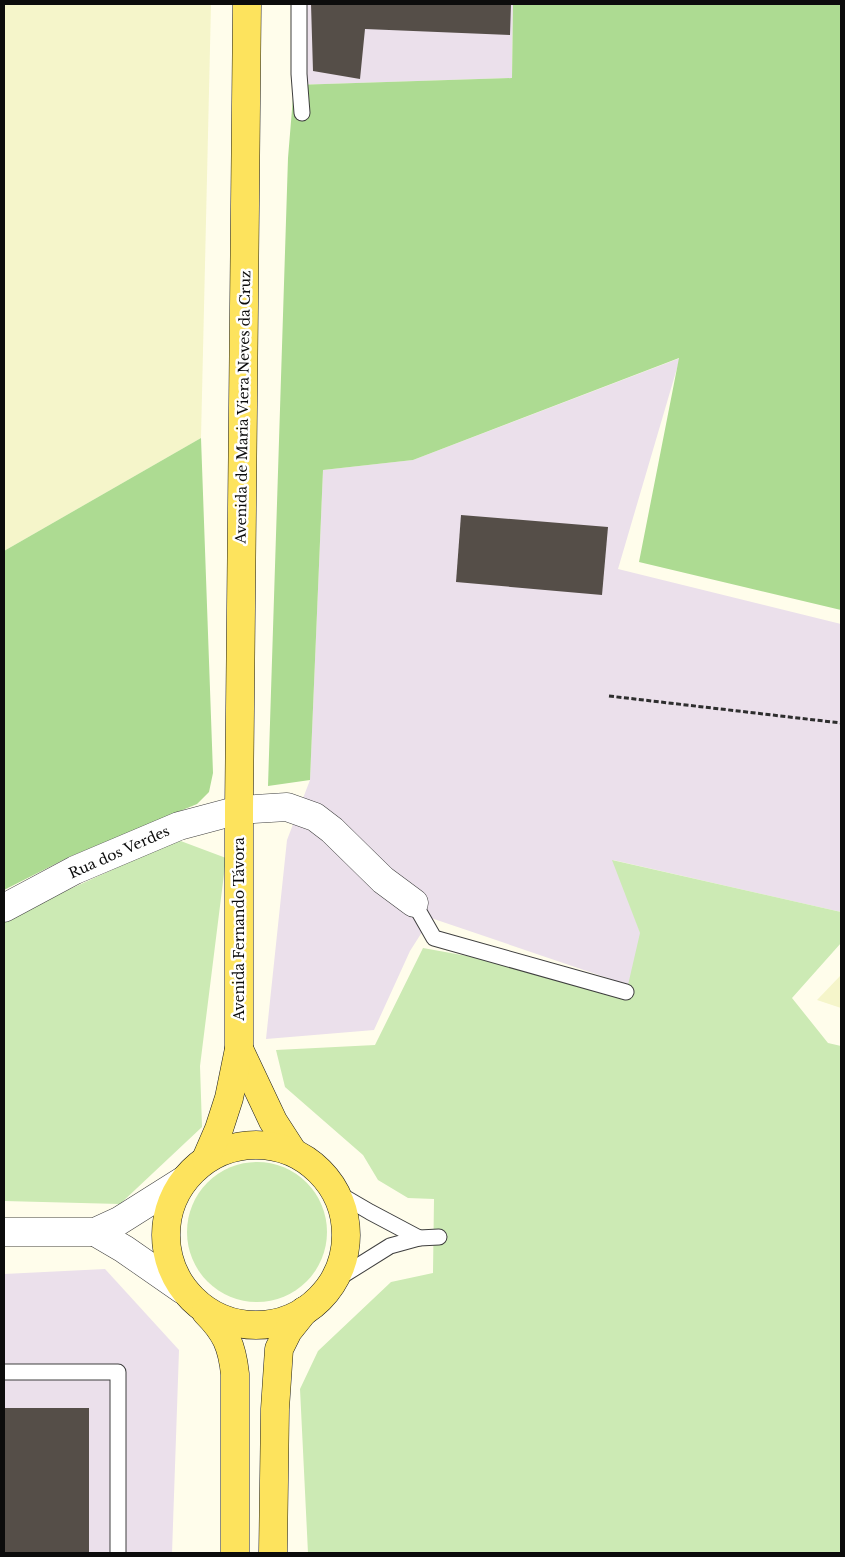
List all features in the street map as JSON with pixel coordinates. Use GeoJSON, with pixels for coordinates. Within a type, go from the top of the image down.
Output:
{"type":"FeatureCollection","features":[{"type":"Feature","properties":{"kind":"main road","name":"Avenida de Maria Viera Neves da Cruz"},"geometry":{"type":"LineString","coordinates":[[239,810],[246,4]]}},
{"type":"Feature","properties":{"kind":"main road","name":"Avenida Fernando Távora"},"geometry":{"type":"LineString","coordinates":[[206,1159],[219,1129],[229,1098],[239,1049],[239,810]]}},
{"type":"Feature","properties":{"kind":"main road","name":"Avenida Fernando Távora"},"geometry":{"type":"LineString","coordinates":[[239,1049],[273,1122],[293,1152]]}},
{"type":"Feature","properties":{"kind":"main road"},"geometry":{"type":"LineString","coordinates":[[205,1310],[231,1323],[261,1326],[289,1320],[314,1304],[334,1281],[344,1253],[345,1222],[334,1191],[318,1169],[293,1152],[264,1145],[241,1146],[206,1159],[184,1180],[170,1206],[165,1235],[170,1264],[183,1290],[219,1325],[232,1352],[235,1374],[235,1553]]}},
{"type":"Feature","properties":{"kind":"main road"},"geometry":{"type":"LineString","coordinates":[[273,1553],[275,1409],[279,1349],[288,1331],[304,1310]]}},
{"type":"Feature","properties":{"kind":"street","name":"Rua dos Verdes"},"geometry":{"type":"LineString","coordinates":[[4,908],[75,870],[170,829],[239,810],[287,807],[315,817],[332,830],[383,880],[414,903]]}},
{"type":"Feature","properties":{"kind":"street"},"geometry":{"type":"LineString","coordinates":[[4,1232],[95,1232],[119,1221],[184,1180]]}},
{"type":"Feature","properties":{"kind":"street"},"geometry":{"type":"LineString","coordinates":[[95,1232],[124,1249],[183,1290]]}},
{"type":"Feature","properties":{"kind":"lane"},"geometry":{"type":"LineString","coordinates":[[299,4],[299,74],[302,114]]}},
{"type":"Feature","properties":{"kind":"lane"},"geometry":{"type":"LineString","coordinates":[[414,903],[434,938],[626,992]]}},
{"type":"Feature","properties":{"kind":"lane"},"geometry":{"type":"LineString","coordinates":[[334,1191],[419,1238]]}},
{"type":"Feature","properties":{"kind":"lane"},"geometry":{"type":"LineString","coordinates":[[334,1281],[390,1246],[419,1238],[440,1237]]}},
{"type":"Feature","properties":{"kind":"lane"},"geometry":{"type":"LineString","coordinates":[[4,1372],[118,1372],[118,1553]]}},
{"type":"Feature","properties":{"kind":"path"},"geometry":{"type":"LineString","coordinates":[[609,696],[841,723]]}},
{"type":"Feature","properties":{"kind":"shaded area"},"geometry":{"type":"Polygon","coordinates":[[[297,4],[513,4],[512,78],[294,85],[297,4]]]}},
{"type":"Feature","properties":{"kind":"shaded area"},"geometry":{"type":"Polygon","coordinates":[[[680,358],[618,569],[841,624],[841,912],[613,860],[646,948],[628,985],[431,918],[410,951],[374,1030],[266,1039],[287,840],[310,780],[323,470],[413,460],[680,358]]]}},
{"type":"Feature","properties":{"kind":"shaded area"},"geometry":{"type":"Polygon","coordinates":[[[105,1269],[179,1350],[172,1553],[4,1553],[4,1274],[105,1269]]]}},
{"type":"Feature","properties":{"kind":"green space"},"geometry":{"type":"Polygon","coordinates":[[[4,4],[211,4],[201,438],[4,551],[4,4]]]}},
{"type":"Feature","properties":{"kind":"green space"},"geometry":{"type":"Polygon","coordinates":[[[513,4],[841,4],[841,610],[639,562],[679,358],[413,460],[323,470],[310,780],[268,786],[288,158],[294,85],[512,78],[513,4]]]}},
{"type":"Feature","properties":{"kind":"green space"},"geometry":{"type":"Polygon","coordinates":[[[201,438],[213,773],[209,792],[197,804],[69,857],[4,890],[4,551],[201,438]]]}},
{"type":"Feature","properties":{"kind":"green space"},"geometry":{"type":"Polygon","coordinates":[[[178,840],[226,858],[200,1066],[202,1127],[120,1204],[4,1201],[4,919],[178,840]]]}},
{"type":"Feature","properties":{"kind":"green space"},"geometry":{"type":"Polygon","coordinates":[[[612,860],[841,912],[841,943],[792,998],[828,1043],[841,1046],[841,1553],[308,1553],[300,1389],[318,1351],[391,1282],[433,1273],[434,1199],[408,1198],[378,1180],[363,1155],[285,1087],[276,1050],[375,1045],[423,948],[628,985],[640,933],[612,860]]]}},
{"type":"Feature","properties":{"kind":"green space"},"geometry":{"type":"Polygon","coordinates":[[[841,975],[841,1008],[817,1000],[841,975]]]}},
{"type":"Feature","properties":{"kind":"green space"},"geometry":{"type":"Polygon","coordinates":[[[257,1162],[284,1168],[296,1174],[306,1183],[315,1193],[321,1205],[327,1232],[321,1259],[315,1271],[306,1281],[296,1290],[284,1296],[257,1302],[230,1296],[218,1290],[208,1281],[199,1271],[193,1259],[187,1232],[193,1205],[199,1193],[208,1183],[218,1174],[230,1168],[257,1162]]]}},
{"type":"Feature","properties":{"kind":"building"},"geometry":{"type":"Polygon","coordinates":[[[311,4],[511,4],[510,35],[365,29],[360,79],[313,71],[311,4]]]}},
{"type":"Feature","properties":{"kind":"building"},"geometry":{"type":"Polygon","coordinates":[[[461,515],[608,527],[602,595],[456,582],[461,515]]]}},
{"type":"Feature","properties":{"kind":"building"},"geometry":{"type":"Polygon","coordinates":[[[4,1408],[89,1408],[89,1553],[4,1553],[4,1408]]]}}]}
